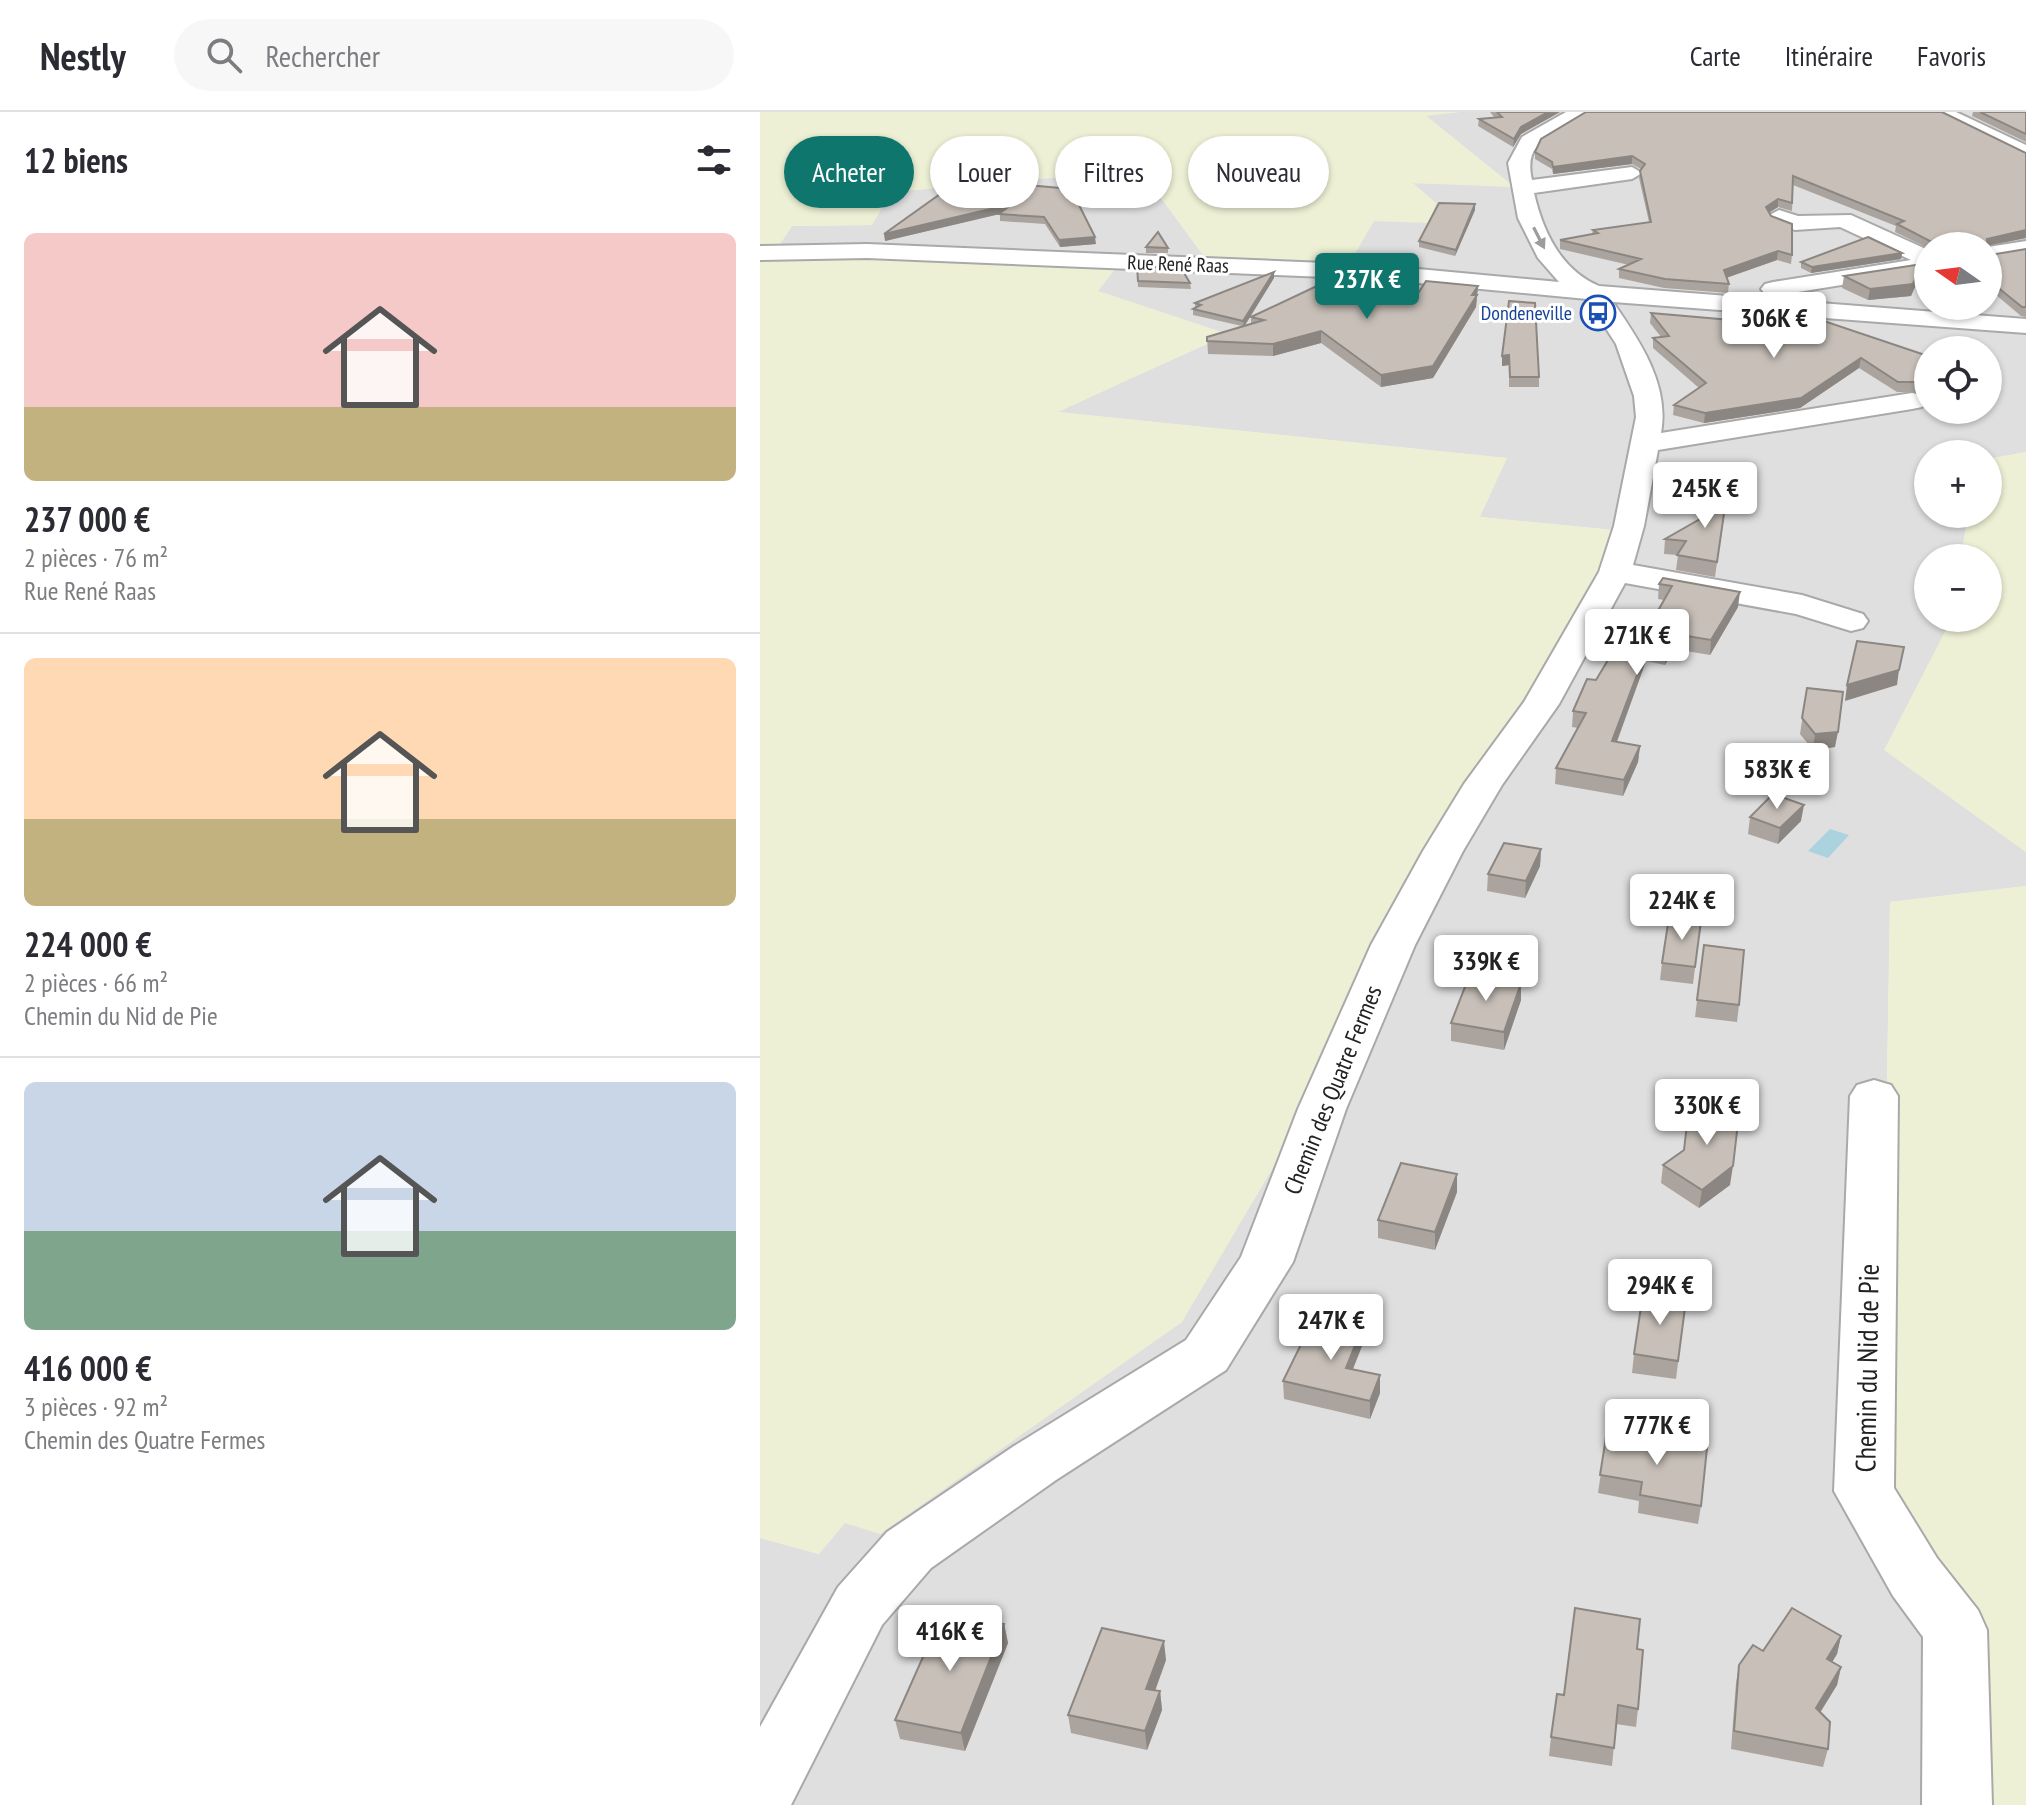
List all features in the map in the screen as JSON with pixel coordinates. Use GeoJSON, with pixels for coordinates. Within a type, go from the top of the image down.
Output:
{"type":"FeatureCollection","features":[{"type":"Feature","properties":{"kind":"street","name":"Chemin des Quatre Fermes"},"geometry":{"type":"LineString","coordinates":[[760,1795],[860,1606],[909,1550],[1035,1463],[1206,1355],[1266,1262],[1322,1109],[1393,945],[1443,851],[1483,784],[1541,704],[1615,572],[1629,526],[1645,444],[1650,417],[1648,396],[1629,344],[1595,293],[1574,284],[1549,258],[1529,218],[1518,163],[1529,141],[1580,112]]}},
{"type":"Feature","properties":{"kind":"street"},"geometry":{"type":"LineString","coordinates":[[1941,112],[2026,153]]}},
{"type":"Feature","properties":{"kind":"street"},"geometry":{"type":"LineString","coordinates":[[1522,188],[1632,173]]}},
{"type":"Feature","properties":{"kind":"street"},"geometry":{"type":"LineString","coordinates":[[1779,216],[1795,223],[1843,220],[1914,254]]}},
{"type":"Feature","properties":{"kind":"street"},"geometry":{"type":"LineString","coordinates":[[2002,252],[2026,248]]}},
{"type":"Feature","properties":{"kind":"street","name":"Rue René Raas"},"geometry":{"type":"LineString","coordinates":[[760,253],[883,252],[1375,272],[1704,300]]}},
{"type":"Feature","properties":{"kind":"street"},"geometry":{"type":"LineString","coordinates":[[1704,300],[1914,263]]}},
{"type":"Feature","properties":{"kind":"street"},"geometry":{"type":"LineString","coordinates":[[1704,300],[2026,326]]}},
{"type":"Feature","properties":{"kind":"street"},"geometry":{"type":"LineString","coordinates":[[1994,323],[2026,342]]}},
{"type":"Feature","properties":{"kind":"street"},"geometry":{"type":"LineString","coordinates":[[1645,444],[1912,401]]}},
{"type":"Feature","properties":{"kind":"street"},"geometry":{"type":"LineString","coordinates":[[1615,572],[1802,605],[1851,621]]}},
{"type":"Feature","properties":{"kind":"street","name":"Chemin du Nid de Pie"},"geometry":{"type":"LineString","coordinates":[[1874,1096],[1864,1491],[1915,1577],[1955,1630],[1957,1805]]}},
{"type":"Feature","properties":{"kind":"shaded area"},"geometry":{"type":"Polygon","coordinates":[[[1459,112],[2026,112],[2026,452],[2002,456],[2002,440],[1914,440],[1914,528],[1966,528],[1963,544],[1914,544],[1914,632],[1946,632],[1885,750],[2026,852],[2026,886],[1890,902],[1880,1494],[1967,1630],[1970,1805],[760,1805],[760,1538],[819,1554],[1613,530],[1479,517],[1506,458],[1056,412],[1227,335],[1097,291],[1118,265],[776,250],[792,226],[871,225],[881,208],[914,208],[914,190],[930,189],[930,208],[1039,208],[1039,179],[1055,178],[1055,208],[1169,208],[1209,263],[1374,221],[1412,183],[1513,186],[1425,115],[1459,112]]]}},
{"type":"Feature","properties":{"kind":"green space"},"geometry":{"type":"Polygon","coordinates":[[[760,112],[1459,112],[1426,116],[1514,187],[1413,183],[1436,203],[1429,223],[1374,221],[1346,269],[1209,263],[1168,208],[1172,208],[1172,136],[1055,136],[1055,178],[1039,179],[1039,136],[930,136],[930,189],[914,190],[914,136],[784,136],[784,208],[882,208],[872,225],[792,226],[776,250],[760,251],[760,112]]]}},
{"type":"Feature","properties":{"kind":"green space"},"geometry":{"type":"Polygon","coordinates":[[[760,256],[1119,264],[1098,291],[1228,334],[1058,412],[1507,458],[1480,517],[1613,530],[1640,520],[1624,572],[1182,1322],[880,1534],[845,1523],[819,1554],[760,1538],[760,256]]]}},
{"type":"Feature","properties":{"kind":"green space"},"geometry":{"type":"Polygon","coordinates":[[[2026,452],[2026,852],[1884,750],[1945,632],[2002,632],[2002,544],[1963,544],[1966,528],[2002,528],[2002,456],[2026,452]]]}},
{"type":"Feature","properties":{"kind":"green space"},"geometry":{"type":"Polygon","coordinates":[[[2026,886],[2026,1805],[1970,1805],[1967,1630],[1880,1494],[1890,902],[2026,886]]]}},
{"type":"Feature","properties":{"kind":"water"},"geometry":{"type":"Polygon","coordinates":[[[1830,829],[1849,835],[1828,858],[1808,851],[1830,829]]]}},
{"type":"Feature","properties":{"kind":"building"},"geometry":{"type":"Polygon","coordinates":[[[1497,112],[1548,112],[1521,127],[1514,139],[1479,119],[1502,117],[1497,112]]]}},
{"type":"Feature","properties":{"kind":"building"},"geometry":{"type":"Polygon","coordinates":[[[1586,112],[1942,112],[2026,153],[2026,230],[2002,236],[2002,232],[1914,233],[1897,224],[1904,221],[1793,176],[1792,203],[1778,199],[1766,207],[1771,216],[1792,224],[1792,255],[1778,251],[1724,270],[1729,284],[1665,279],[1619,269],[1641,259],[1560,240],[1598,233],[1593,230],[1651,222],[1640,171],[1645,164],[1632,156],[1553,167],[1552,162],[1535,152],[1541,139],[1586,112]]]}},
{"type":"Feature","properties":{"kind":"building"},"geometry":{"type":"Polygon","coordinates":[[[1980,112],[2026,112],[2026,134],[1980,112]]]}},
{"type":"Feature","properties":{"kind":"building"},"geometry":{"type":"Polygon","coordinates":[[[1039,186],[1055,188],[1055,208],[1080,208],[1095,237],[1059,240],[1044,217],[999,214],[1007,208],[1039,208],[1039,186]]]}},
{"type":"Feature","properties":{"kind":"building"},"geometry":{"type":"Polygon","coordinates":[[[930,201],[930,208],[995,208],[884,234],[930,201]]]}},
{"type":"Feature","properties":{"kind":"building"},"geometry":{"type":"Polygon","coordinates":[[[1439,203],[1475,204],[1456,250],[1419,241],[1439,203]]]}},
{"type":"Feature","properties":{"kind":"building"},"geometry":{"type":"Polygon","coordinates":[[[1158,232],[1168,248],[1146,247],[1158,232]]]}},
{"type":"Feature","properties":{"kind":"building"},"geometry":{"type":"Polygon","coordinates":[[[1868,237],[1902,253],[1812,267],[1801,262],[1868,237]]]}},
{"type":"Feature","properties":{"kind":"building"},"geometry":{"type":"Polygon","coordinates":[[[2026,249],[2026,307],[2002,291],[2002,253],[2026,249]]]}},
{"type":"Feature","properties":{"kind":"building"},"geometry":{"type":"Polygon","coordinates":[[[1914,265],[1913,284],[1870,289],[1844,276],[1914,265]]]}},
{"type":"Feature","properties":{"kind":"building"},"geometry":{"type":"Polygon","coordinates":[[[1137,266],[1181,268],[1190,283],[1138,281],[1137,266]]]}},
{"type":"Feature","properties":{"kind":"building"},"geometry":{"type":"Polygon","coordinates":[[[1274,272],[1243,321],[1193,309],[1201,305],[1195,303],[1274,272]]]}},
{"type":"Feature","properties":{"kind":"building"},"geometry":{"type":"Polygon","coordinates":[[[1351,275],[1374,277],[1373,290],[1417,295],[1426,281],[1478,286],[1472,295],[1477,295],[1433,366],[1381,375],[1321,331],[1273,344],[1207,341],[1207,337],[1264,320],[1251,317],[1319,285],[1351,275]]]}},
{"type":"Feature","properties":{"kind":"building"},"geometry":{"type":"Polygon","coordinates":[[[1509,301],[1535,303],[1539,377],[1510,377],[1509,355],[1502,356],[1509,301]]]}},
{"type":"Feature","properties":{"kind":"building"},"geometry":{"type":"Polygon","coordinates":[[[1651,313],[1742,321],[1746,334],[1755,333],[1762,340],[1817,323],[1818,319],[1914,351],[1914,382],[1898,382],[1861,358],[1801,398],[1705,413],[1674,405],[1706,383],[1653,338],[1669,336],[1651,313]]]}},
{"type":"Feature","properties":{"kind":"building"},"geometry":{"type":"Polygon","coordinates":[[[1730,472],[1717,562],[1677,555],[1686,541],[1665,539],[1700,519],[1730,472]]]}},
{"type":"Feature","properties":{"kind":"building"},"geometry":{"type":"Polygon","coordinates":[[[1663,578],[1740,592],[1711,640],[1675,634],[1667,650],[1648,646],[1612,741],[1640,746],[1624,780],[1556,768],[1586,713],[1573,711],[1587,679],[1596,680],[1620,640],[1639,644],[1672,586],[1659,584],[1663,578]]]}},
{"type":"Feature","properties":{"kind":"building"},"geometry":{"type":"Polygon","coordinates":[[[1857,641],[1904,647],[1899,670],[1847,685],[1857,641]]]}},
{"type":"Feature","properties":{"kind":"building"},"geometry":{"type":"Polygon","coordinates":[[[1807,688],[1843,692],[1838,732],[1815,734],[1802,718],[1807,688]]]}},
{"type":"Feature","properties":{"kind":"building"},"geometry":{"type":"Polygon","coordinates":[[[1773,794],[1804,805],[1780,828],[1750,817],[1773,794]]]}},
{"type":"Feature","properties":{"kind":"building"},"geometry":{"type":"Polygon","coordinates":[[[1504,843],[1541,849],[1526,881],[1488,874],[1504,843]]]}},
{"type":"Feature","properties":{"kind":"building"},"geometry":{"type":"Polygon","coordinates":[[[1669,917],[1701,921],[1695,967],[1662,963],[1669,917]]]}},
{"type":"Feature","properties":{"kind":"building"},"geometry":{"type":"Polygon","coordinates":[[[1704,945],[1744,950],[1739,1005],[1697,1000],[1704,945]]]}},
{"type":"Feature","properties":{"kind":"building"},"geometry":{"type":"Polygon","coordinates":[[[1470,974],[1521,983],[1504,1032],[1451,1023],[1470,974]]]}},
{"type":"Feature","properties":{"kind":"building"},"geometry":{"type":"Polygon","coordinates":[[[1689,1107],[1739,1114],[1733,1166],[1702,1190],[1663,1165],[1684,1150],[1689,1107]]]}},
{"type":"Feature","properties":{"kind":"building"},"geometry":{"type":"Polygon","coordinates":[[[1401,1163],[1457,1174],[1435,1232],[1378,1220],[1401,1163]]]}},
{"type":"Feature","properties":{"kind":"building"},"geometry":{"type":"Polygon","coordinates":[[[1643,1293],[1686,1300],[1678,1361],[1634,1354],[1643,1293]]]}},
{"type":"Feature","properties":{"kind":"building"},"geometry":{"type":"Polygon","coordinates":[[[1314,1318],[1362,1328],[1346,1368],[1380,1375],[1370,1401],[1283,1381],[1314,1318]]]}},
{"type":"Feature","properties":{"kind":"building"},"geometry":{"type":"Polygon","coordinates":[[[1607,1431],[1707,1448],[1701,1506],[1640,1495],[1642,1482],[1600,1475],[1607,1431]]]}},
{"type":"Feature","properties":{"kind":"building"},"geometry":{"type":"Polygon","coordinates":[[[1575,1608],[1640,1619],[1637,1649],[1643,1650],[1638,1709],[1618,1705],[1614,1748],[1551,1737],[1557,1694],[1564,1695],[1575,1608]]]}},
{"type":"Feature","properties":{"kind":"building"},"geometry":{"type":"Polygon","coordinates":[[[1792,1608],[1841,1636],[1827,1659],[1841,1667],[1816,1708],[1830,1722],[1828,1749],[1734,1731],[1739,1665],[1753,1645],[1763,1651],[1792,1608]]]}},
{"type":"Feature","properties":{"kind":"building"},"geometry":{"type":"Polygon","coordinates":[[[942,1614],[1004,1624],[961,1733],[895,1720],[942,1614]]]}},
{"type":"Feature","properties":{"kind":"building"},"geometry":{"type":"Polygon","coordinates":[[[1102,1628],[1164,1641],[1146,1689],[1160,1691],[1145,1731],[1068,1715],[1102,1628]]]}},
{"type":"Feature","properties":{"kind":"place","name":"Dondeneville"},"geometry":{"type":"Point","coordinates":[1598,313]}}]}
